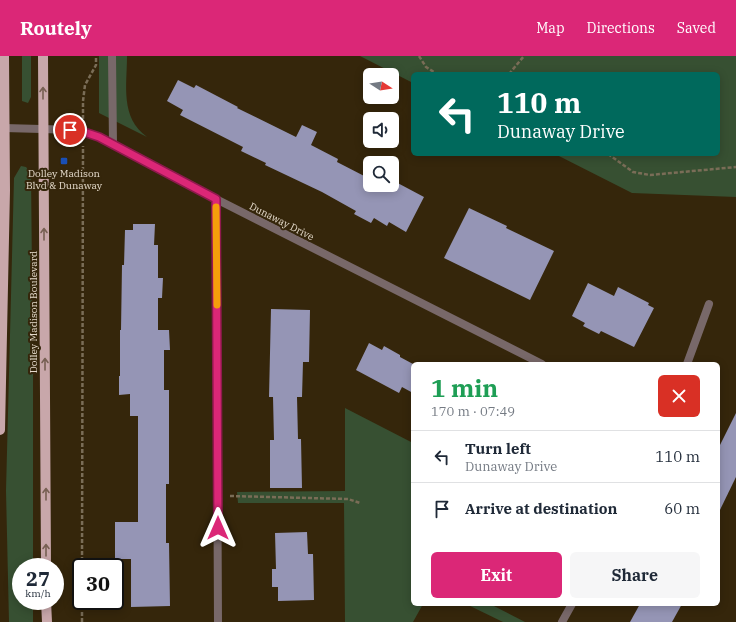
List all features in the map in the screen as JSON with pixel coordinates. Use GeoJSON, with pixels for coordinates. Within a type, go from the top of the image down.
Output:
{"type":"FeatureCollection","features":[{"type":"Feature","properties":{"kind":"main road"},"geometry":{"type":"LineString","coordinates":[[0,430],[5,234],[4,56]]}},
{"type":"Feature","properties":{"kind":"main road","name":"Dolley Madison Boulevard"},"geometry":{"type":"LineString","coordinates":[[43,56],[46,558]]}},
{"type":"Feature","properties":{"kind":"main road"},"geometry":{"type":"LineString","coordinates":[[46,610],[46,622]]}},
{"type":"Feature","properties":{"kind":"street"},"geometry":{"type":"LineString","coordinates":[[112,56],[113,144]]}},
{"type":"Feature","properties":{"kind":"street","name":"Dunaway Drive"},"geometry":{"type":"LineString","coordinates":[[4,128],[78,130],[99,137],[216,199],[538,362]]}},
{"type":"Feature","properties":{"kind":"street"},"geometry":{"type":"LineString","coordinates":[[216,199],[218,622]]}},
{"type":"Feature","properties":{"kind":"street"},"geometry":{"type":"LineString","coordinates":[[688,362],[709,304]]}},
{"type":"Feature","properties":{"kind":"street"},"geometry":{"type":"LineString","coordinates":[[562,622],[571,606]]}},
{"type":"Feature","properties":{"kind":"path"},"geometry":{"type":"LineString","coordinates":[[82,558],[83,101],[85,85],[96,65],[96,56]]}},
{"type":"Feature","properties":{"kind":"path"},"geometry":{"type":"LineString","coordinates":[[420,56],[426,67],[434,72]]}},
{"type":"Feature","properties":{"kind":"path"},"geometry":{"type":"LineString","coordinates":[[510,72],[524,56]]}},
{"type":"Feature","properties":{"kind":"path"},"geometry":{"type":"LineString","coordinates":[[611,156],[633,172],[650,175],[736,167]]}},
{"type":"Feature","properties":{"kind":"path"},"geometry":{"type":"LineString","coordinates":[[218,496],[348,498],[360,503]]}},
{"type":"Feature","properties":{"kind":"path"},"geometry":{"type":"LineString","coordinates":[[82,610],[82,622]]}},
{"type":"Feature","properties":{"kind":"green space"},"geometry":{"type":"Polygon","coordinates":[[[22,56],[31,56],[31,97],[28,103],[22,101],[22,56]]]}},
{"type":"Feature","properties":{"kind":"green space"},"geometry":{"type":"Polygon","coordinates":[[[99,56],[127,56],[126,90],[129,110],[132,120],[138,129],[147,137],[99,113],[99,56]]]}},
{"type":"Feature","properties":{"kind":"green space"},"geometry":{"type":"Polygon","coordinates":[[[360,56],[736,56],[736,197],[632,193],[559,156],[720,156],[720,72],[411,72],[411,82],[399,76],[399,68],[384,68],[360,56]]]}},
{"type":"Feature","properties":{"kind":"green space"},"geometry":{"type":"Polygon","coordinates":[[[21,166],[26,167],[31,173],[33,558],[12,558],[12,610],[33,610],[33,622],[9,622],[6,491],[14,178],[21,166]]]}},
{"type":"Feature","properties":{"kind":"green space"},"geometry":{"type":"Polygon","coordinates":[[[345,408],[411,442],[411,606],[422,606],[413,622],[345,622],[344,503],[238,503],[237,492],[345,491],[345,408]]]}},
{"type":"Feature","properties":{"kind":"green space"},"geometry":{"type":"Polygon","coordinates":[[[470,606],[494,606],[525,622],[503,622],[470,606]]]}},
{"type":"Feature","properties":{"kind":"building"},"geometry":{"type":"Polygon","coordinates":[[[178,80],[194,88],[196,85],[238,107],[237,108],[296,137],[302,125],[317,132],[311,145],[338,159],[337,162],[363,175],[363,192],[399,192],[399,184],[424,197],[406,232],[389,222],[387,226],[374,218],[371,223],[354,214],[356,211],[322,192],[265,165],[266,163],[241,151],[243,147],[180,115],[183,110],[167,101],[178,80]]]}},
{"type":"Feature","properties":{"kind":"building"},"geometry":{"type":"Polygon","coordinates":[[[469,208],[554,251],[530,300],[444,258],[469,208]]]}},
{"type":"Feature","properties":{"kind":"building"},"geometry":{"type":"Polygon","coordinates":[[[133,224],[155,224],[154,245],[158,245],[158,278],[163,278],[162,298],[158,298],[158,330],[169,330],[170,350],[164,350],[164,390],[169,390],[169,484],[166,484],[166,543],[169,543],[170,606],[131,607],[131,559],[115,558],[115,522],[138,522],[138,416],[130,416],[130,394],[119,395],[122,265],[124,265],[125,230],[133,230],[133,224]]]}},
{"type":"Feature","properties":{"kind":"building"},"geometry":{"type":"Polygon","coordinates":[[[588,283],[614,296],[618,287],[649,303],[648,305],[654,308],[634,347],[601,331],[599,334],[583,326],[585,323],[572,316],[588,283]]]}},
{"type":"Feature","properties":{"kind":"building"},"geometry":{"type":"Polygon","coordinates":[[[271,309],[310,310],[309,362],[303,362],[302,397],[297,397],[298,439],[301,439],[302,488],[270,488],[270,440],[274,440],[273,397],[269,397],[271,309]]]}},
{"type":"Feature","properties":{"kind":"building"},"geometry":{"type":"Polygon","coordinates":[[[369,343],[382,350],[384,346],[411,363],[411,392],[402,387],[399,393],[356,370],[369,343]]]}},
{"type":"Feature","properties":{"kind":"building"},"geometry":{"type":"Polygon","coordinates":[[[736,413],[736,477],[720,510],[720,445],[736,413]]]}},
{"type":"Feature","properties":{"kind":"building"},"geometry":{"type":"Polygon","coordinates":[[[307,532],[308,554],[313,554],[314,600],[278,601],[278,587],[272,587],[272,569],[276,569],[275,533],[307,532]]]}},
{"type":"Feature","properties":{"kind":"building"},"geometry":{"type":"Polygon","coordinates":[[[639,606],[681,606],[672,622],[630,622],[639,606]]]}},
{"type":"Feature","properties":{"kind":"slow traffic"},"geometry":{"type":"LineString","coordinates":[[216,207],[217,305]]}},
{"type":"Feature","properties":{"kind":"place","name":"Dolley Madison Blvd & Dunaway"},"geometry":{"type":"Point","coordinates":[64,161]}},
{"type":"Feature","properties":{"kind":"route"},"geometry":{"type":"LineString","coordinates":[[70,130],[78,130],[99,137],[216,199],[218,528]]}}]}
